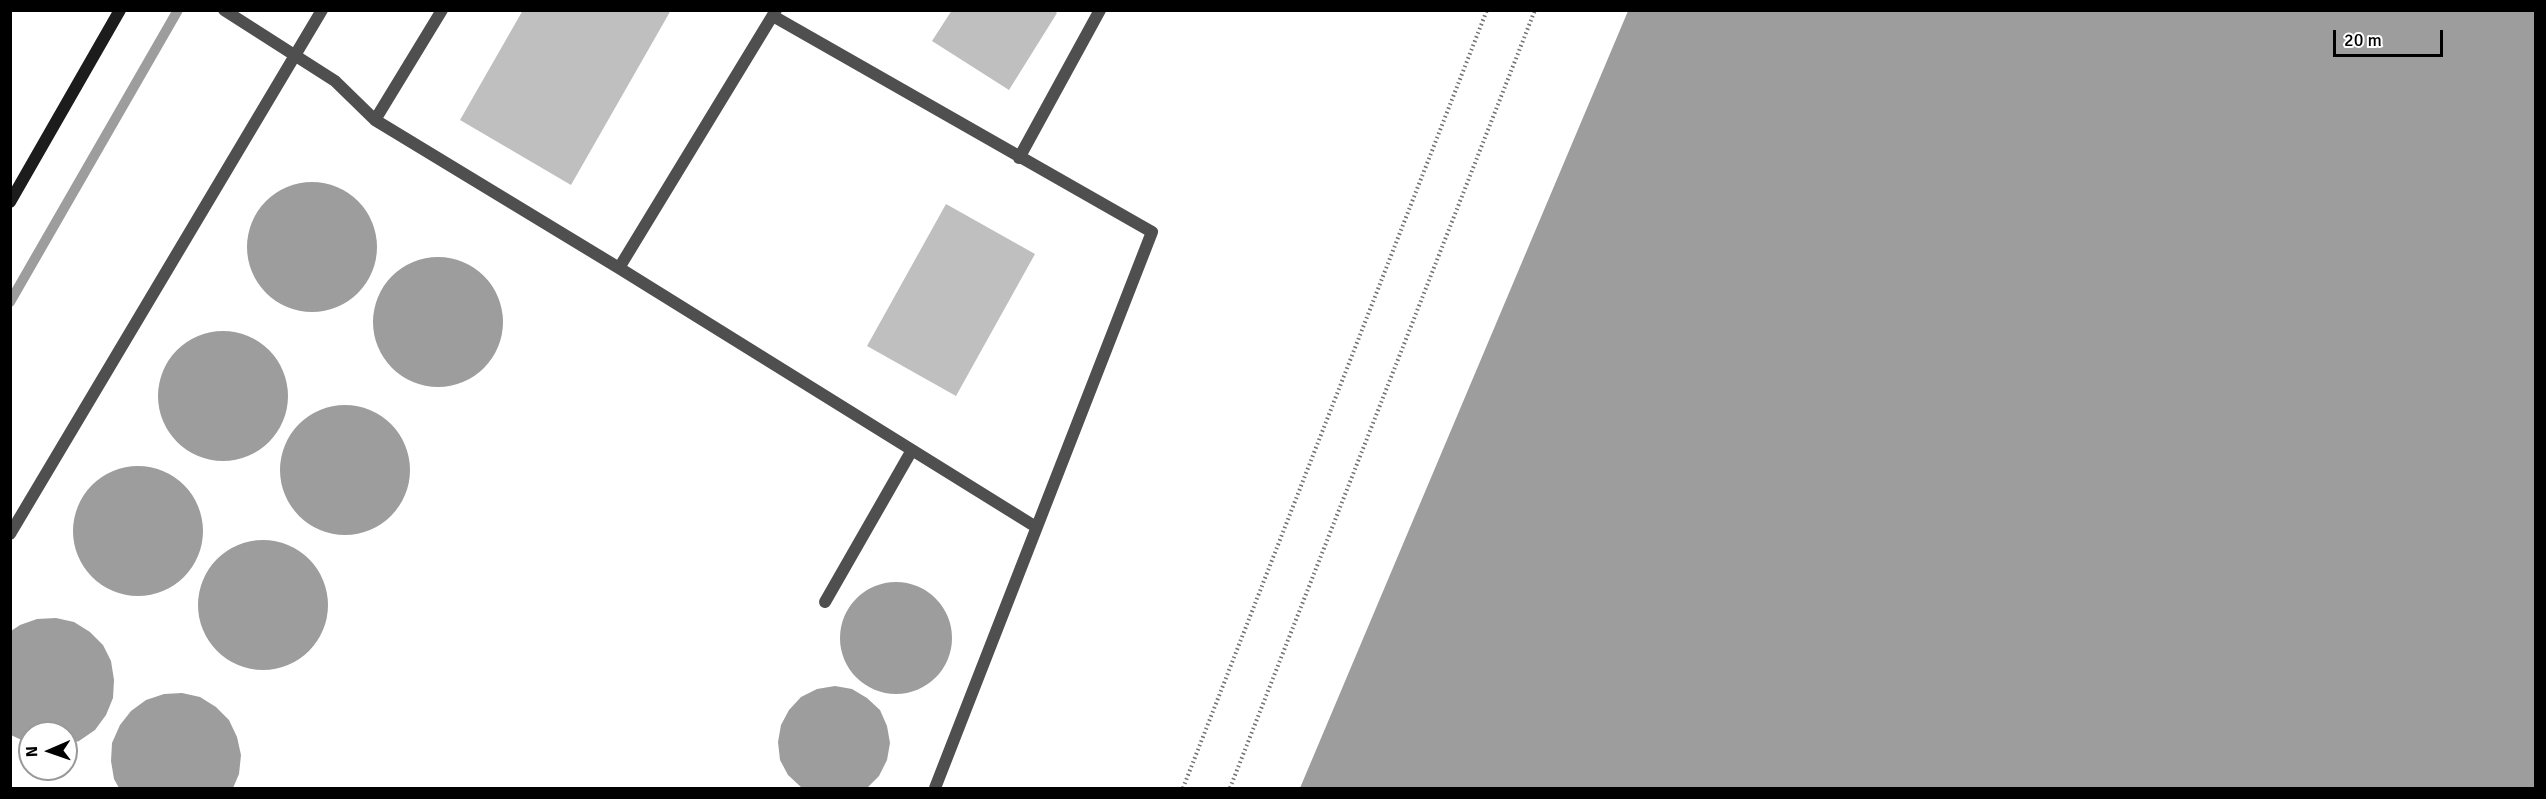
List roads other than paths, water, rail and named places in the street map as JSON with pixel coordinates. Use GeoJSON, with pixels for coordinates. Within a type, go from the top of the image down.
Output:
{"type":"FeatureCollection","features":[{"type":"Feature","properties":{"kind":"street"},"geometry":{"type":"LineString","coordinates":[[10,202],[120,10]]}},
{"type":"Feature","properties":{"kind":"lane"},"geometry":{"type":"LineString","coordinates":[[224,10],[335,81],[375,120],[619,268],[1036,527]]}},
{"type":"Feature","properties":{"kind":"lane"},"geometry":{"type":"LineString","coordinates":[[10,534],[322,10]]}},
{"type":"Feature","properties":{"kind":"lane"},"geometry":{"type":"LineString","coordinates":[[375,120],[442,10]]}},
{"type":"Feature","properties":{"kind":"lane"},"geometry":{"type":"LineString","coordinates":[[1019,158],[1100,10]]}},
{"type":"Feature","properties":{"kind":"lane"},"geometry":{"type":"LineString","coordinates":[[619,268],[775,13],[1019,158],[1152,232],[935,789]]}},
{"type":"Feature","properties":{"kind":"lane"},"geometry":{"type":"LineString","coordinates":[[825,602],[912,450]]}},
{"type":"Feature","properties":{"kind":"waterway"},"geometry":{"type":"LineString","coordinates":[[10,302],[178,10]]}}]}
